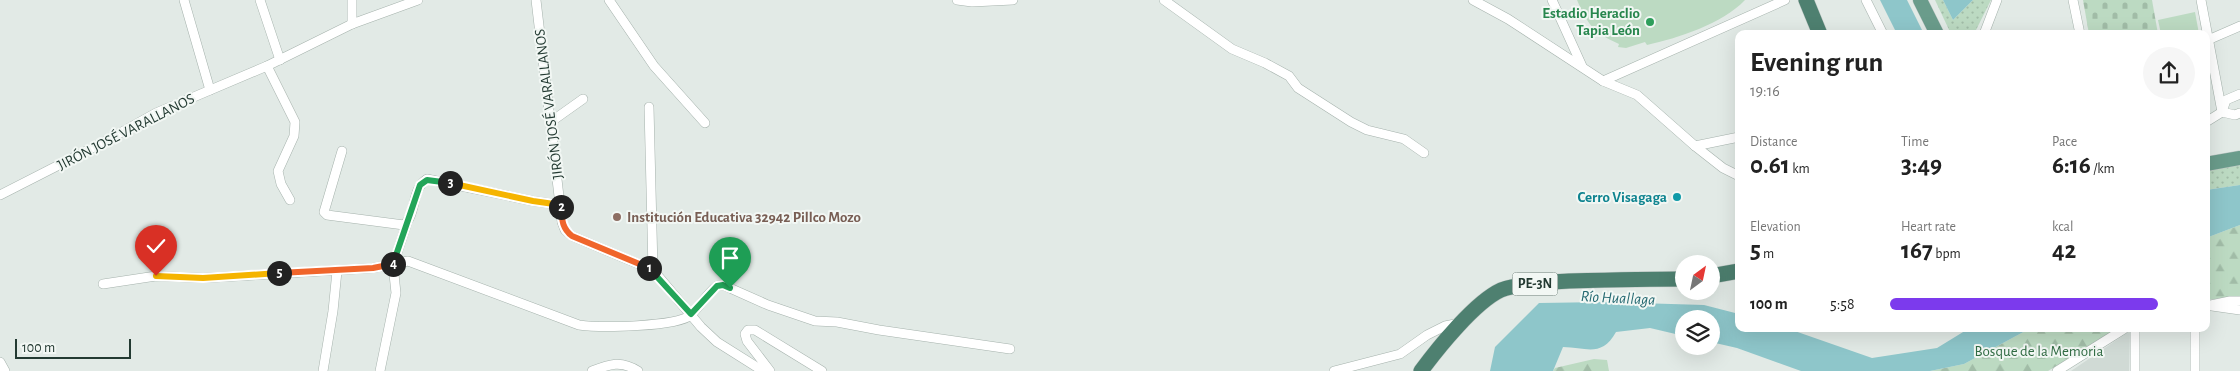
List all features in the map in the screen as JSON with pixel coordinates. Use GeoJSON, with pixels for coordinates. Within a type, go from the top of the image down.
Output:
{"type":"FeatureCollection","features":[{"type":"Feature","properties":{"kind":"highway"},"geometry":{"type":"LineString","coordinates":[[1806,0],[1818,30]]}},
{"type":"Feature","properties":{"kind":"highway"},"geometry":{"type":"LineString","coordinates":[[1720,274],[1735,272]]}},
{"type":"Feature","properties":{"kind":"highway","name":"PE-3N"},"geometry":{"type":"LineString","coordinates":[[1421,371],[1462,323],[1484,302],[1501,290],[1540,283],[1620,279],[1675,279]]}},
{"type":"Feature","properties":{"kind":"main road"},"geometry":{"type":"LineString","coordinates":[[1920,0],[1935,30]]}},
{"type":"Feature","properties":{"kind":"main road"},"geometry":{"type":"LineString","coordinates":[[2210,163],[2240,158]]}},
{"type":"Feature","properties":{"kind":"street"},"geometry":{"type":"LineString","coordinates":[[184,0],[210,90]]}},
{"type":"Feature","properties":{"kind":"street"},"geometry":{"type":"LineString","coordinates":[[260,0],[280,60]]}},
{"type":"Feature","properties":{"kind":"street"},"geometry":{"type":"LineString","coordinates":[[352,0],[352,24]]}},
{"type":"Feature","properties":{"kind":"street","name":"JIRÓN JOSÉ VARALLANOS"},"geometry":{"type":"LineString","coordinates":[[0,195],[156,113],[280,60],[352,24],[418,0]]}},
{"type":"Feature","properties":{"kind":"street","name":"JIRÓN JOSÉ VARALLANOS"},"geometry":{"type":"LineString","coordinates":[[536,0],[552,122],[562,222],[565,230],[572,236],[652,270],[716,342],[763,371]]}},
{"type":"Feature","properties":{"kind":"street"},"geometry":{"type":"LineString","coordinates":[[608,0],[654,66],[705,123]]}},
{"type":"Feature","properties":{"kind":"street"},"geometry":{"type":"LineString","coordinates":[[957,0],[972,2],[1013,0]]}},
{"type":"Feature","properties":{"kind":"street"},"geometry":{"type":"LineString","coordinates":[[1164,0],[1232,49],[1289,76],[1298,88],[1351,122],[1367,130],[1404,139],[1424,153]]}},
{"type":"Feature","properties":{"kind":"street"},"geometry":{"type":"LineString","coordinates":[[1473,0],[1508,18],[1603,80],[1637,95],[1695,146],[1723,168],[1735,174]]}},
{"type":"Feature","properties":{"kind":"street"},"geometry":{"type":"LineString","coordinates":[[1552,0],[1582,66]]}},
{"type":"Feature","properties":{"kind":"street"},"geometry":{"type":"LineString","coordinates":[[1603,80],[1785,0]]}},
{"type":"Feature","properties":{"kind":"street"},"geometry":{"type":"LineString","coordinates":[[1866,0],[1880,30]]}},
{"type":"Feature","properties":{"kind":"street"},"geometry":{"type":"LineString","coordinates":[[1986,30],[1997,0]]}},
{"type":"Feature","properties":{"kind":"street"},"geometry":{"type":"LineString","coordinates":[[2073,0],[2079,30]]}},
{"type":"Feature","properties":{"kind":"street"},"geometry":{"type":"LineString","coordinates":[[2201,0],[2206,30]]}},
{"type":"Feature","properties":{"kind":"street"},"geometry":{"type":"LineString","coordinates":[[2210,39],[2240,26]]}},
{"type":"Feature","properties":{"kind":"street"},"geometry":{"type":"LineString","coordinates":[[2210,50],[2222,112]]}},
{"type":"Feature","properties":{"kind":"street"},"geometry":{"type":"LineString","coordinates":[[266,66],[295,122],[294,136],[278,171],[281,184],[290,200]]}},
{"type":"Feature","properties":{"kind":"street"},"geometry":{"type":"LineString","coordinates":[[2210,120],[2222,112],[2226,100],[2240,94]]}},
{"type":"Feature","properties":{"kind":"street"},"geometry":{"type":"LineString","coordinates":[[552,122],[583,99]]}},
{"type":"Feature","properties":{"kind":"street"},"geometry":{"type":"LineString","coordinates":[[649,107],[652,270]]}},
{"type":"Feature","properties":{"kind":"street"},"geometry":{"type":"LineString","coordinates":[[2222,112],[2235,115],[2240,112]]}},
{"type":"Feature","properties":{"kind":"street"},"geometry":{"type":"LineString","coordinates":[[1695,146],[1735,137]]}},
{"type":"Feature","properties":{"kind":"street"},"geometry":{"type":"LineString","coordinates":[[342,151],[324,212],[327,215],[398,226],[406,223]]}},
{"type":"Feature","properties":{"kind":"street"},"geometry":{"type":"LineString","coordinates":[[380,371],[396,293],[393,265],[418,189],[427,180],[561,205]]}},
{"type":"Feature","properties":{"kind":"street"},"geometry":{"type":"LineString","coordinates":[[103,284],[156,276],[203,278],[337,271],[393,265],[400,262],[413,262],[579,325],[596,327],[681,320],[691,314],[717,286],[723,285],[768,305],[815,321],[837,322],[888,332],[1010,349]]}},
{"type":"Feature","properties":{"kind":"street"},"geometry":{"type":"LineString","coordinates":[[323,371],[333,311],[337,271]]}},
{"type":"Feature","properties":{"kind":"street"},"geometry":{"type":"LineString","coordinates":[[2210,306],[2230,301],[2240,301]]}},
{"type":"Feature","properties":{"kind":"street"},"geometry":{"type":"LineString","coordinates":[[2210,306],[2240,310]]}},
{"type":"Feature","properties":{"kind":"street"},"geometry":{"type":"LineString","coordinates":[[1334,371],[1400,354],[1445,326],[1462,323]]}},
{"type":"Feature","properties":{"kind":"street"},"geometry":{"type":"LineString","coordinates":[[770,371],[747,341],[745,334],[748,330],[754,330],[822,371]]}},
{"type":"Feature","properties":{"kind":"street"},"geometry":{"type":"LineString","coordinates":[[2057,371],[2119,332]]}},
{"type":"Feature","properties":{"kind":"street"},"geometry":{"type":"LineString","coordinates":[[2135,332],[2135,371]]}},
{"type":"Feature","properties":{"kind":"street"},"geometry":{"type":"LineString","coordinates":[[2195,332],[2195,371]]}},
{"type":"Feature","properties":{"kind":"street"},"geometry":{"type":"LineString","coordinates":[[0,362],[5,371]]}},
{"type":"Feature","properties":{"kind":"street"},"geometry":{"type":"LineString","coordinates":[[592,371],[609,364],[622,363],[638,371]]}},
{"type":"Feature","properties":{"kind":"shaded area"},"geometry":{"type":"Polygon","coordinates":[[[2129,332],[2130,332],[2129,371],[2071,371],[2129,332]]]}},
{"type":"Feature","properties":{"kind":"green space","name":"Estadio Heraclio Tapia León"},"geometry":{"type":"Polygon","coordinates":[[[1577,0],[1745,0],[1724,16],[1699,29],[1659,42],[1647,45],[1645,42],[1626,48],[1618,47],[1619,44],[1603,36],[1592,27],[1577,0]]]}},
{"type":"Feature","properties":{"kind":"green space"},"geometry":{"type":"Polygon","coordinates":[[[1935,0],[1943,0],[1953,20],[1973,0],[1991,0],[1976,30],[1949,30],[1935,0]]]}},
{"type":"Feature","properties":{"kind":"green space"},"geometry":{"type":"Polygon","coordinates":[[[2083,0],[2152,0],[2157,30],[2088,30],[2083,0]]]}},
{"type":"Feature","properties":{"kind":"green space"},"geometry":{"type":"Polygon","coordinates":[[[2195,12],[2198,30],[2160,30],[2158,20],[2195,12]]]}},
{"type":"Feature","properties":{"kind":"green space"},"geometry":{"type":"Polygon","coordinates":[[[2240,165],[2240,185],[2210,189],[2210,169],[2240,165]]]}},
{"type":"Feature","properties":{"kind":"green space"},"geometry":{"type":"Polygon","coordinates":[[[2240,225],[2240,296],[2210,300],[2210,236],[2240,225]]]}},
{"type":"Feature","properties":{"kind":"green space","name":"Bosque de la Memoria"},"geometry":{"type":"Polygon","coordinates":[[[2023,332],[2111,332],[2048,371],[1930,371],[1964,364],[2023,332]]]}},
{"type":"Feature","properties":{"kind":"green space"},"geometry":{"type":"Polygon","coordinates":[[[1594,359],[1607,360],[1609,371],[1553,371],[1555,368],[1594,359]]]}},
{"type":"Feature","properties":{"kind":"water"},"geometry":{"type":"Polygon","coordinates":[[[1880,0],[1907,0],[1922,30],[1895,30],[1880,0]]]}},
{"type":"Feature","properties":{"kind":"water"},"geometry":{"type":"Polygon","coordinates":[[[1943,0],[1973,0],[1953,20],[1943,0]]]}},
{"type":"Feature","properties":{"kind":"water"},"geometry":{"type":"Polygon","coordinates":[[[2240,185],[2240,225],[2210,236],[2210,189],[2240,185]]]}},
{"type":"Feature","properties":{"kind":"water"},"geometry":{"type":"Polygon","coordinates":[[[1605,302],[1704,305],[1735,313],[1735,332],[1798,332],[1872,358],[1937,348],[1963,332],[2023,332],[1964,364],[1930,371],[1801,371],[1737,348],[1720,344],[1720,310],[1675,310],[1675,334],[1650,328],[1616,332],[1611,340],[1600,348],[1563,347],[1553,371],[1490,371],[1495,347],[1539,303],[1605,302]]]}},
{"type":"Feature","properties":{"kind":"place","name":"Estadio Heraclio Tapia León"},"geometry":{"type":"Point","coordinates":[1650,22]}},
{"type":"Feature","properties":{"kind":"place","name":"Cerro Visagaga"},"geometry":{"type":"Point","coordinates":[1677,197]}},
{"type":"Feature","properties":{"kind":"place","name":"Institución Educativa 32942 Pillco Mozo"},"geometry":{"type":"Point","coordinates":[617,217]}},
{"type":"Feature","properties":{"kind":"route"},"geometry":{"type":"LineString","coordinates":[[156,276],[203,278],[337,271],[393,265],[418,189],[427,180],[561,205],[562,222],[565,230],[572,236],[652,270],[691,314],[717,286],[723,285],[730,288]]}},
{"type":"Feature","properties":{"kind":"water label","name":"Río Huallaga"},"geometry":{"type":"Point","coordinates":[1618,298]}}]}
